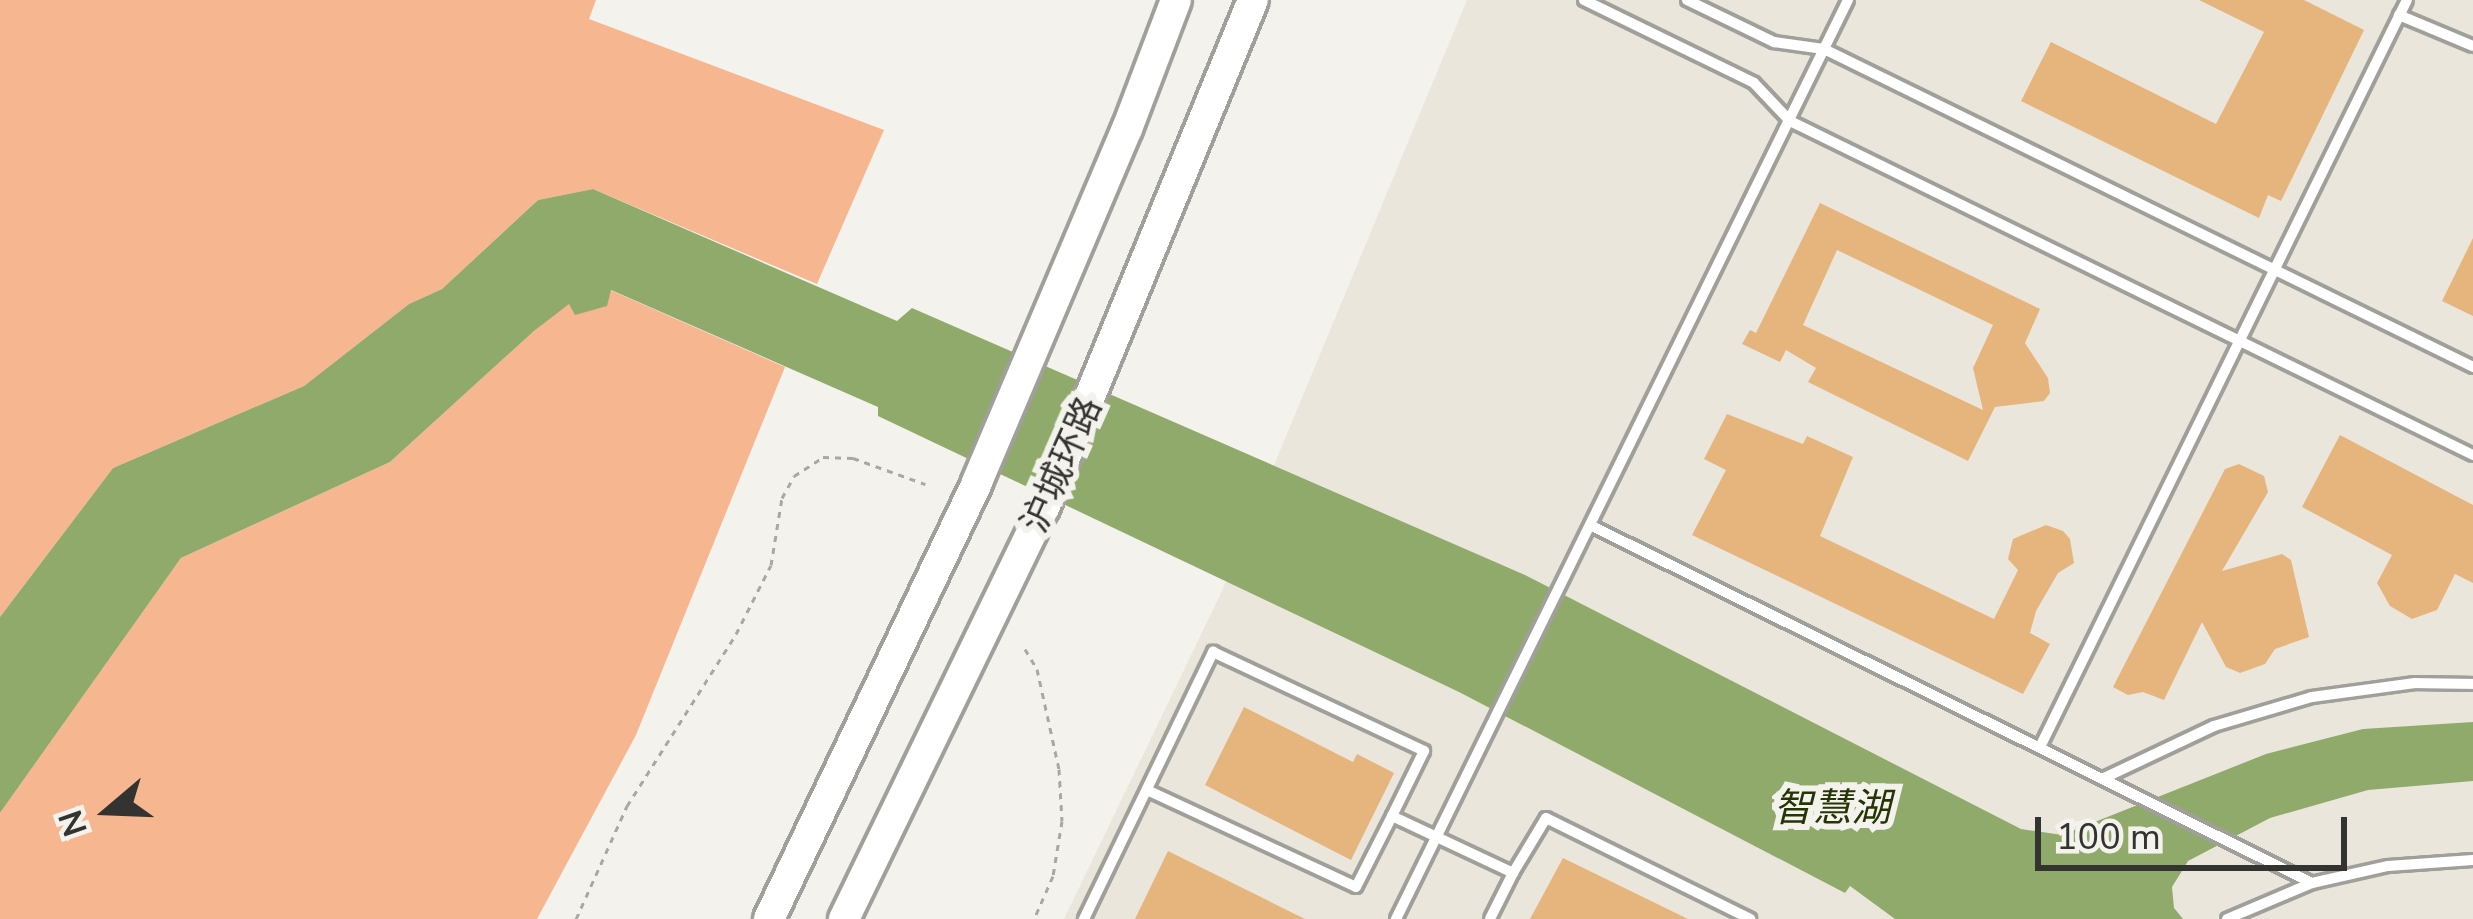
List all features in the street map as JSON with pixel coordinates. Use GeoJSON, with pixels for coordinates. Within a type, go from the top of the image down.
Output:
{"type":"FeatureCollection","features":[{"type":"Feature","properties":{"kind":"main road","name":"沪城环路"},"geometry":{"type":"LineString","coordinates":[[769,919],[977,482],[1176,0]]}},
{"type":"Feature","properties":{"kind":"main road","name":"沪城环路"},"geometry":{"type":"LineString","coordinates":[[844,919],[1044,508],[1253,0]]}},
{"type":"Feature","properties":{"kind":"lane"},"geometry":{"type":"LineString","coordinates":[[1584,0],[1754,82],[1790,121],[2473,454]]}},
{"type":"Feature","properties":{"kind":"lane"},"geometry":{"type":"LineString","coordinates":[[1687,0],[1774,42],[1824,49],[2473,367]]}},
{"type":"Feature","properties":{"kind":"lane"},"geometry":{"type":"LineString","coordinates":[[1396,919],[1849,0]]}},
{"type":"Feature","properties":{"kind":"lane"},"geometry":{"type":"LineString","coordinates":[[2040,747],[2407,0]]}},
{"type":"Feature","properties":{"kind":"lane"},"geometry":{"type":"LineString","coordinates":[[2399,15],[2473,46]]}},
{"type":"Feature","properties":{"kind":"lane"},"geometry":{"type":"LineString","coordinates":[[1591,525],[2312,883]]}},
{"type":"Feature","properties":{"kind":"lane"},"geometry":{"type":"LineString","coordinates":[[1084,919],[1214,652],[1424,752],[1356,887],[1147,790]]}},
{"type":"Feature","properties":{"kind":"lane"},"geometry":{"type":"LineString","coordinates":[[2104,778],[2214,726],[2312,697],[2415,683],[2473,684]]}},
{"type":"Feature","properties":{"kind":"lane"},"geometry":{"type":"LineString","coordinates":[[1392,816],[1513,873]]}},
{"type":"Feature","properties":{"kind":"lane"},"geometry":{"type":"LineString","coordinates":[[1490,919],[1546,818],[1750,919]]}},
{"type":"Feature","properties":{"kind":"lane"},"geometry":{"type":"LineString","coordinates":[[2227,919],[2312,883],[2388,866],[2473,860]]}},
{"type":"Feature","properties":{"kind":"path"},"geometry":{"type":"LineString","coordinates":[[575,919],[627,806],[736,634],[771,566],[782,498],[794,476],[823,457],[853,458],[925,484]]}},
{"type":"Feature","properties":{"kind":"path"},"geometry":{"type":"LineString","coordinates":[[1025,649],[1036,669],[1059,769],[1062,821],[1053,876],[1034,919]]}},
{"type":"Feature","properties":{"kind":"shaded area"},"geometry":{"type":"Polygon","coordinates":[[[0,0],[596,0],[589,19],[884,130],[817,284],[593,189],[538,200],[442,289],[409,304],[304,386],[113,468],[0,617],[0,0]]]}},
{"type":"Feature","properties":{"kind":"shaded area"},"geometry":{"type":"Polygon","coordinates":[[[1467,0],[2473,0],[2473,919],[1064,919],[1221,593],[1467,0]]]}},
{"type":"Feature","properties":{"kind":"shaded area"},"geometry":{"type":"Polygon","coordinates":[[[610,290],[785,367],[636,735],[537,919],[0,919],[0,813],[181,558],[390,462],[569,303],[610,290]]]}},
{"type":"Feature","properties":{"kind":"water","name":"智慧湖"},"geometry":{"type":"Polygon","coordinates":[[[593,189],[897,321],[912,308],[1525,575],[2021,829],[2062,835],[2266,754],[2363,729],[2473,722],[2473,781],[2368,790],[2270,818],[2188,861],[2172,887],[2174,908],[2183,919],[1895,919],[1850,886],[1845,893],[1459,692],[878,416],[878,407],[611,290],[607,306],[575,315],[569,304],[534,331],[390,462],[181,558],[0,813],[0,617],[113,468],[304,386],[409,304],[442,289],[538,200],[593,189]]]}},
{"type":"Feature","properties":{"kind":"building"},"geometry":{"type":"Polygon","coordinates":[[[2199,0],[2304,0],[2364,30],[2281,201],[2268,195],[2259,218],[2021,101],[2051,42],[2216,124],[2264,32],[2199,0]]]}},
{"type":"Feature","properties":{"kind":"building"},"geometry":{"type":"Polygon","coordinates":[[[1820,203],[2040,309],[2025,343],[2048,378],[2050,393],[2044,401],[1995,407],[1968,461],[1808,382],[1816,368],[1786,350],[1780,362],[1742,344],[1750,330],[1756,333],[1820,203]],[[1837,250],[1803,325],[1983,410],[1973,368],[1993,325],[1837,250]]]}},
{"type":"Feature","properties":{"kind":"building"},"geometry":{"type":"Polygon","coordinates":[[[2473,238],[2473,316],[2442,301],[2473,238]]]}},
{"type":"Feature","properties":{"kind":"building"},"geometry":{"type":"Polygon","coordinates":[[[1727,414],[1803,444],[1807,436],[1853,457],[1820,536],[1994,619],[2018,570],[2008,559],[2013,539],[2046,525],[2063,531],[2070,539],[2074,563],[2058,573],[2036,611],[2030,633],[2050,644],[2023,694],[1692,535],[1726,470],[1704,459],[1727,414]]]}},
{"type":"Feature","properties":{"kind":"building"},"geometry":{"type":"Polygon","coordinates":[[[2340,435],[2473,505],[2473,583],[2455,574],[2437,610],[2412,619],[2390,606],[2377,583],[2392,555],[2302,507],[2340,435]]]}},
{"type":"Feature","properties":{"kind":"building"},"geometry":{"type":"Polygon","coordinates":[[[2239,464],[2264,476],[2268,492],[2222,571],[2282,554],[2291,560],[2309,637],[2275,649],[2265,664],[2240,673],[2226,667],[2202,622],[2164,700],[2143,692],[2128,695],[2113,687],[2225,469],[2239,464]]]}},
{"type":"Feature","properties":{"kind":"building"},"geometry":{"type":"Polygon","coordinates":[[[1244,707],[1353,762],[1357,754],[1394,773],[1351,860],[1205,785],[1244,707]]]}},
{"type":"Feature","properties":{"kind":"building"},"geometry":{"type":"Polygon","coordinates":[[[1168,851],[1305,919],[1135,919],[1168,851]]]}},
{"type":"Feature","properties":{"kind":"building"},"geometry":{"type":"Polygon","coordinates":[[[1563,858],[1688,919],[1530,919],[1563,858]]]}}]}
